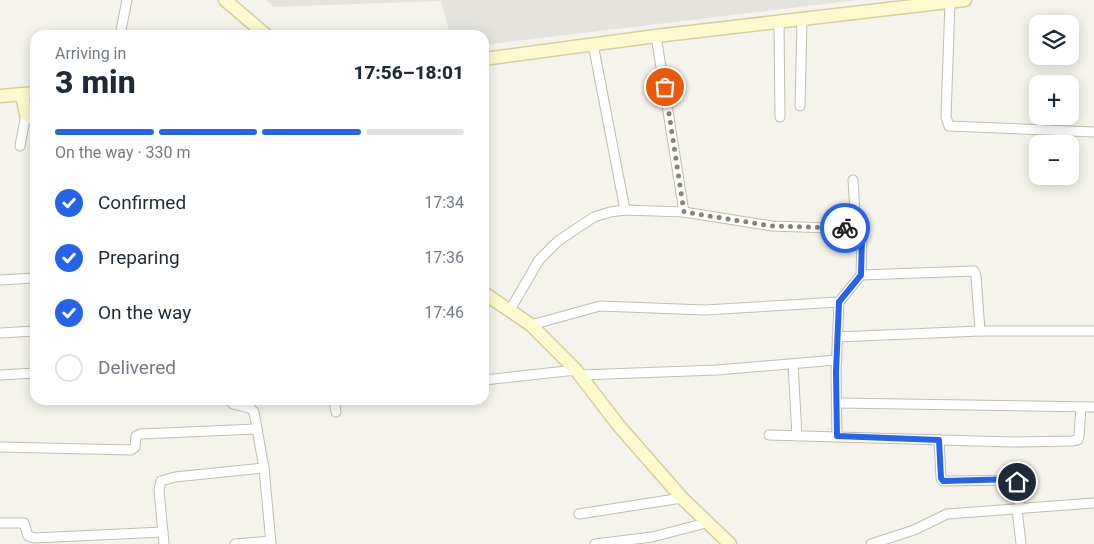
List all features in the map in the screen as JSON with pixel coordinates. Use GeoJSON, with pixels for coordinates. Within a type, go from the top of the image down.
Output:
{"type":"FeatureCollection","features":[{"type":"Feature","properties":{"kind":"main road"},"geometry":{"type":"LineString","coordinates":[[225,0],[260,30]]}},
{"type":"Feature","properties":{"kind":"main road"},"geometry":{"type":"LineString","coordinates":[[489,58],[656,36],[965,0]]}},
{"type":"Feature","properties":{"kind":"main road"},"geometry":{"type":"LineString","coordinates":[[0,96],[30,94]]}},
{"type":"Feature","properties":{"kind":"main road"},"geometry":{"type":"LineString","coordinates":[[22,95],[30,115]]}},
{"type":"Feature","properties":{"kind":"main road"},"geometry":{"type":"LineString","coordinates":[[489,296],[531,325],[578,373],[619,426],[682,498],[730,544]]}},
{"type":"Feature","properties":{"kind":"street"},"geometry":{"type":"LineString","coordinates":[[121,30],[127,0]]}},
{"type":"Feature","properties":{"kind":"street"},"geometry":{"type":"LineString","coordinates":[[950,2],[946,117],[949,126],[1094,132]]}},
{"type":"Feature","properties":{"kind":"street"},"geometry":{"type":"LineString","coordinates":[[800,106],[802,20]]}},
{"type":"Feature","properties":{"kind":"street"},"geometry":{"type":"LineString","coordinates":[[779,22],[780,117]]}},
{"type":"Feature","properties":{"kind":"street"},"geometry":{"type":"LineString","coordinates":[[656,36],[684,212]]}},
{"type":"Feature","properties":{"kind":"street"},"geometry":{"type":"LineString","coordinates":[[594,44],[625,210]]}},
{"type":"Feature","properties":{"kind":"street"},"geometry":{"type":"LineString","coordinates":[[20,146],[30,120]]}},
{"type":"Feature","properties":{"kind":"street"},"geometry":{"type":"LineString","coordinates":[[854,180],[856,229]]}},
{"type":"Feature","properties":{"kind":"street"},"geometry":{"type":"LineString","coordinates":[[510,310],[539,260],[558,241],[594,217],[625,210],[684,212],[772,226],[856,229],[862,237],[861,275],[839,302],[836,360],[837,436]]}},
{"type":"Feature","properties":{"kind":"street"},"geometry":{"type":"LineString","coordinates":[[861,275],[974,271],[980,331]]}},
{"type":"Feature","properties":{"kind":"street"},"geometry":{"type":"LineString","coordinates":[[0,280],[30,278]]}},
{"type":"Feature","properties":{"kind":"street"},"geometry":{"type":"LineString","coordinates":[[531,325],[600,306],[705,310],[839,302]]}},
{"type":"Feature","properties":{"kind":"street"},"geometry":{"type":"LineString","coordinates":[[0,332],[30,331]]}},
{"type":"Feature","properties":{"kind":"street"},"geometry":{"type":"LineString","coordinates":[[837,337],[980,331],[1094,331]]}},
{"type":"Feature","properties":{"kind":"street"},"geometry":{"type":"LineString","coordinates":[[489,380],[578,373],[716,370],[836,360]]}},
{"type":"Feature","properties":{"kind":"street"},"geometry":{"type":"LineString","coordinates":[[794,364],[797,436]]}},
{"type":"Feature","properties":{"kind":"street"},"geometry":{"type":"LineString","coordinates":[[0,375],[30,373]]}},
{"type":"Feature","properties":{"kind":"street"},"geometry":{"type":"LineString","coordinates":[[836,403],[1094,407]]}},
{"type":"Feature","properties":{"kind":"street"},"geometry":{"type":"LineString","coordinates":[[236,544],[271,543],[264,468],[257,429],[252,409],[237,405]]}},
{"type":"Feature","properties":{"kind":"street"},"geometry":{"type":"LineString","coordinates":[[335,405],[336,412]]}},
{"type":"Feature","properties":{"kind":"street"},"geometry":{"type":"LineString","coordinates":[[769,435],[1011,442],[1076,441],[1079,436],[1081,407]]}},
{"type":"Feature","properties":{"kind":"street"},"geometry":{"type":"LineString","coordinates":[[0,447],[131,450],[134,447],[136,436],[140,434],[257,429]]}},
{"type":"Feature","properties":{"kind":"street"},"geometry":{"type":"LineString","coordinates":[[939,440],[941,478],[943,481],[1016,480],[1020,544]]}},
{"type":"Feature","properties":{"kind":"street"},"geometry":{"type":"LineString","coordinates":[[164,544],[159,490],[161,481],[175,477],[264,468]]}},
{"type":"Feature","properties":{"kind":"street"},"geometry":{"type":"LineString","coordinates":[[579,514],[682,498]]}},
{"type":"Feature","properties":{"kind":"street"},"geometry":{"type":"LineString","coordinates":[[871,544],[914,530],[947,514],[1094,504]]}},
{"type":"Feature","properties":{"kind":"street"},"geometry":{"type":"LineString","coordinates":[[0,523],[24,523],[28,536],[34,538],[163,532]]}},
{"type":"Feature","properties":{"kind":"street"},"geometry":{"type":"LineString","coordinates":[[595,544],[652,537],[706,523]]}},
{"type":"Feature","properties":{"kind":"shaded area"},"geometry":{"type":"Polygon","coordinates":[[[266,0],[858,0],[489,44],[489,30],[449,30],[441,1],[274,7],[266,0]]]}},
{"type":"Feature","properties":{"kind":"way so far"},"geometry":{"type":"LineString","coordinates":[[665,87],[684,212],[772,226],[845,228]]}},
{"type":"Feature","properties":{"kind":"route"},"geometry":{"type":"LineString","coordinates":[[845,228],[856,229],[862,237],[861,275],[859,280],[839,302],[836,372],[837,436],[939,440],[941,478],[943,481],[1015,479],[1017,482]]}}]}
